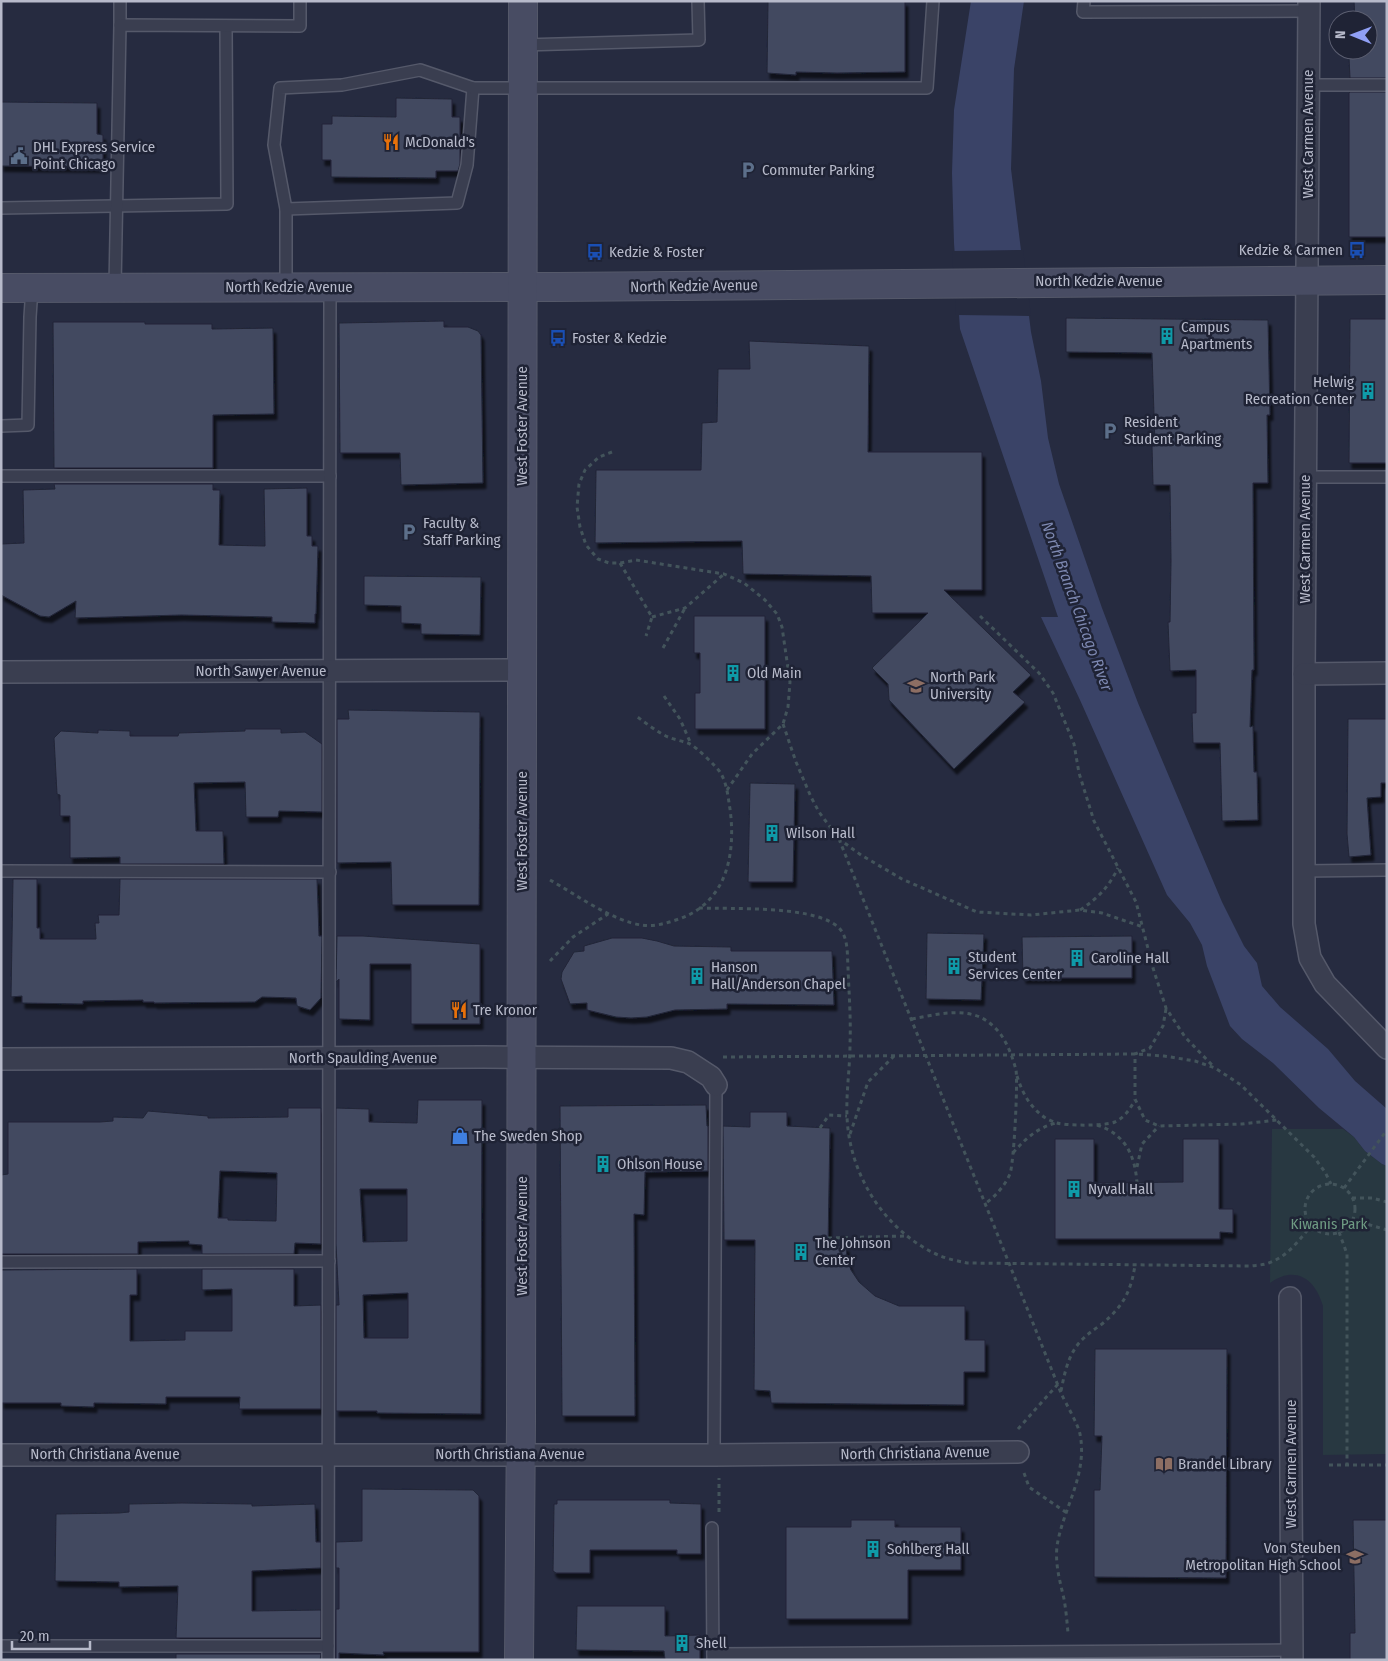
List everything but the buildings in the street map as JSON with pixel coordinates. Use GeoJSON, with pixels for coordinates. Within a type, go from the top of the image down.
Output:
{"type":"FeatureCollection","features":[{"type":"Feature","properties":{"kind":"main road","name":"West Foster Avenue"},"geometry":{"type":"LineString","coordinates":[[519,1660],[521,1454],[523,1]]}},
{"type":"Feature","properties":{"kind":"main road","name":"North Kedzie Avenue"},"geometry":{"type":"LineString","coordinates":[[1,288],[522,287],[1387,280]]}},
{"type":"Feature","properties":{"kind":"street","name":"West Carmen Avenue"},"geometry":{"type":"LineString","coordinates":[[1309,6],[1306,280],[1304,924],[1310,958],[1326,984],[1387,1048]]}},
{"type":"Feature","properties":{"kind":"street","name":"North Sawyer Avenue"},"geometry":{"type":"LineString","coordinates":[[1,672],[522,670]]}},
{"type":"Feature","properties":{"kind":"street"},"geometry":{"type":"LineString","coordinates":[[1304,674],[1387,673]]}},
{"type":"Feature","properties":{"kind":"street","name":"North Spaulding Avenue"},"geometry":{"type":"LineString","coordinates":[[1,1059],[671,1058],[688,1062],[711,1077],[716,1085]]}},
{"type":"Feature","properties":{"kind":"street","name":"West Carmen Avenue"},"geometry":{"type":"LineString","coordinates":[[1290,1298],[1292,1655]]}},
{"type":"Feature","properties":{"kind":"street","name":"North Christiana Avenue"},"geometry":{"type":"LineString","coordinates":[[1,1455],[714,1455],[1018,1452]]}},
{"type":"Feature","properties":{"kind":"lane"},"geometry":{"type":"LineString","coordinates":[[114,288],[120,1]]}},
{"type":"Feature","properties":{"kind":"lane"},"geometry":{"type":"LineString","coordinates":[[120,25],[300,26],[300,1]]}},
{"type":"Feature","properties":{"kind":"lane"},"geometry":{"type":"LineString","coordinates":[[523,45],[699,40],[698,1]]}},
{"type":"Feature","properties":{"kind":"lane"},"geometry":{"type":"LineString","coordinates":[[286,287],[286,209],[274,145],[280,88],[342,85],[420,70],[472,88],[927,88],[933,1]]}},
{"type":"Feature","properties":{"kind":"lane"},"geometry":{"type":"LineString","coordinates":[[1084,1],[1083,12],[1309,6]]}},
{"type":"Feature","properties":{"kind":"lane"},"geometry":{"type":"LineString","coordinates":[[1,208],[227,204],[226,26]]}},
{"type":"Feature","properties":{"kind":"lane"},"geometry":{"type":"LineString","coordinates":[[1308,85],[1387,85]]}},
{"type":"Feature","properties":{"kind":"lane"},"geometry":{"type":"LineString","coordinates":[[286,209],[457,203],[467,165],[472,88]]}},
{"type":"Feature","properties":{"kind":"lane"},"geometry":{"type":"LineString","coordinates":[[328,1660],[330,287]]}},
{"type":"Feature","properties":{"kind":"lane"},"geometry":{"type":"LineString","coordinates":[[1,426],[28,426],[32,288]]}},
{"type":"Feature","properties":{"kind":"lane"},"geometry":{"type":"LineString","coordinates":[[1,476],[330,476]]}},
{"type":"Feature","properties":{"kind":"lane"},"geometry":{"type":"LineString","coordinates":[[1305,477],[1387,477]]}},
{"type":"Feature","properties":{"kind":"lane"},"geometry":{"type":"LineString","coordinates":[[1303,871],[1387,870]]}},
{"type":"Feature","properties":{"kind":"lane"},"geometry":{"type":"LineString","coordinates":[[1,871],[330,872]]}},
{"type":"Feature","properties":{"kind":"lane"},"geometry":{"type":"LineString","coordinates":[[714,1455],[716,1085]]}},
{"type":"Feature","properties":{"kind":"lane"},"geometry":{"type":"LineString","coordinates":[[1,1262],[329,1261]]}},
{"type":"Feature","properties":{"kind":"lane"},"geometry":{"type":"LineString","coordinates":[[712,1528],[713,1657],[1068,1651],[1292,1655]]}},
{"type":"Feature","properties":{"kind":"lane"},"geometry":{"type":"LineString","coordinates":[[1,1646],[328,1646]]}},
{"type":"Feature","properties":{"kind":"path"},"geometry":{"type":"LineString","coordinates":[[612,452],[599,457],[585,470],[579,484],[577,507],[580,528],[586,545],[598,559],[620,564],[636,560],[724,574],[744,583],[765,600],[777,614],[782,627],[790,682],[788,706],[783,724],[752,754],[727,790]]}},
{"type":"Feature","properties":{"kind":"path"},"geometry":{"type":"LineString","coordinates":[[620,564],[652,617],[646,636]]}},
{"type":"Feature","properties":{"kind":"path"},"geometry":{"type":"LineString","coordinates":[[663,648],[685,608],[724,574]]}},
{"type":"Feature","properties":{"kind":"path"},"geometry":{"type":"LineString","coordinates":[[652,617],[685,608]]}},
{"type":"Feature","properties":{"kind":"path"},"geometry":{"type":"LineString","coordinates":[[980,616],[1039,673],[1053,693],[1074,744],[1079,774],[1094,821],[1136,902],[1153,968],[1166,1008],[1185,1037],[1215,1068]]}},
{"type":"Feature","properties":{"kind":"path"},"geometry":{"type":"LineString","coordinates":[[550,880],[609,914],[627,922],[642,925],[657,926],[688,916],[713,896],[721,883],[728,863],[732,832],[727,790],[720,772],[691,744],[680,719],[664,696]]}},
{"type":"Feature","properties":{"kind":"path"},"geometry":{"type":"LineString","coordinates":[[636,716],[667,737],[691,744]]}},
{"type":"Feature","properties":{"kind":"path"},"geometry":{"type":"LineString","coordinates":[[783,724],[811,797],[819,812],[839,839],[1061,1393],[1080,1432],[1081,1464],[1077,1483],[1061,1530],[1056,1560],[1066,1613],[1068,1651]]}},
{"type":"Feature","properties":{"kind":"path"},"geometry":{"type":"LineString","coordinates":[[839,839],[902,879],[977,912],[1031,915],[1080,910],[1102,913],[1143,927]]}},
{"type":"Feature","properties":{"kind":"path"},"geometry":{"type":"LineString","coordinates":[[1080,910],[1099,897],[1112,880],[1118,867]]}},
{"type":"Feature","properties":{"kind":"path"},"geometry":{"type":"LineString","coordinates":[[699,908],[753,909],[818,916],[835,924],[845,934],[851,1020],[847,1116],[849,1137],[856,1165],[867,1189],[884,1214],[906,1236],[939,1256],[967,1263],[1251,1266],[1270,1263],[1282,1256],[1295,1245],[1311,1226]]}},
{"type":"Feature","properties":{"kind":"path"},"geometry":{"type":"LineString","coordinates":[[550,960],[573,936],[609,914]]}},
{"type":"Feature","properties":{"kind":"path"},"geometry":{"type":"LineString","coordinates":[[1135,1054],[1150,1048],[1163,1026],[1166,1008]]}},
{"type":"Feature","properties":{"kind":"path"},"geometry":{"type":"LineString","coordinates":[[912,1020],[936,1014],[960,1012],[993,1025],[1011,1056],[1022,1092],[1032,1106],[1044,1117],[1057,1123]]}},
{"type":"Feature","properties":{"kind":"path"},"geometry":{"type":"LineString","coordinates":[[688,1062],[722,1057],[1135,1054],[1195,1061],[1215,1068],[1241,1084],[1314,1157],[1331,1184]]}},
{"type":"Feature","properties":{"kind":"path"},"geometry":{"type":"LineString","coordinates":[[1135,1054],[1135,1099],[1145,1120],[1159,1126],[1242,1124],[1278,1120]]}},
{"type":"Feature","properties":{"kind":"path"},"geometry":{"type":"LineString","coordinates":[[849,1137],[868,1082],[894,1056]]}},
{"type":"Feature","properties":{"kind":"path"},"geometry":{"type":"LineString","coordinates":[[986,1203],[1002,1187],[1010,1173],[1013,1153],[1016,1073]]}},
{"type":"Feature","properties":{"kind":"path"},"geometry":{"type":"LineString","coordinates":[[1013,1153],[1043,1126],[1057,1123],[1096,1125],[1114,1122],[1124,1116],[1135,1099]]}},
{"type":"Feature","properties":{"kind":"path"},"geometry":{"type":"LineString","coordinates":[[820,1128],[829,1114],[847,1116]]}},
{"type":"Feature","properties":{"kind":"path"},"geometry":{"type":"LineString","coordinates":[[1096,1125],[1110,1129],[1125,1143],[1132,1155],[1137,1183]]}},
{"type":"Feature","properties":{"kind":"path"},"geometry":{"type":"LineString","coordinates":[[1136,1170],[1142,1144],[1159,1126]]}},
{"type":"Feature","properties":{"kind":"path"},"geometry":{"type":"LineString","coordinates":[[1344,1188],[1387,1130]]}},
{"type":"Feature","properties":{"kind":"path"},"geometry":{"type":"LineString","coordinates":[[1331,1184],[1344,1188],[1355,1205],[1353,1220],[1350,1225],[1332,1234],[1324,1234],[1311,1226],[1307,1218],[1306,1202],[1310,1195],[1316,1189],[1331,1184]]}},
{"type":"Feature","properties":{"kind":"path"},"geometry":{"type":"LineString","coordinates":[[1352,1198],[1372,1198],[1387,1202]]}},
{"type":"Feature","properties":{"kind":"path"},"geometry":{"type":"LineString","coordinates":[[1353,1220],[1387,1230]]}},
{"type":"Feature","properties":{"kind":"path"},"geometry":{"type":"LineString","coordinates":[[1339,1232],[1347,1254],[1347,1465]]}},
{"type":"Feature","properties":{"kind":"path"},"geometry":{"type":"LineString","coordinates":[[828,1238],[906,1236]]}},
{"type":"Feature","properties":{"kind":"path"},"geometry":{"type":"LineString","coordinates":[[1061,1393],[1066,1366],[1075,1348],[1125,1300],[1132,1283],[1135,1265]]}},
{"type":"Feature","properties":{"kind":"path"},"geometry":{"type":"LineString","coordinates":[[1329,1465],[1387,1464]]}},
{"type":"Feature","properties":{"kind":"path"},"geometry":{"type":"LineString","coordinates":[[719,1476],[719,1512]]}},
{"type":"Feature","properties":{"kind":"green space","name":"Kiwanis Park"},"geometry":{"type":"Polygon","coordinates":[[[1272,1129],[1343,1129],[1354,1137],[1365,1151],[1387,1166],[1387,1454],[1323,1455],[1323,1306],[1315,1288],[1303,1277],[1288,1275],[1270,1283],[1272,1129]]]}},
{"type":"Feature","properties":{"kind":"water","name":"North Branch Chicago River"},"geometry":{"type":"Polygon","coordinates":[[[971,1],[1024,1],[1014,69],[1011,169],[1031,332],[1041,381],[1048,438],[1059,484],[1102,608],[1138,703],[1222,902],[1244,946],[1257,963],[1262,986],[1280,1007],[1328,1049],[1355,1081],[1387,1109],[1387,1166],[1365,1151],[1354,1137],[1319,1108],[1273,1063],[1242,1039],[1230,1026],[1207,966],[1202,945],[1190,923],[1167,895],[1041,617],[1058,617],[960,329],[954,243],[952,173],[954,110],[971,1]]]}},
{"type":"Feature","properties":{"kind":"pier"},"geometry":{"type":"Polygon","coordinates":[[[1023,250],[1031,316],[956,315],[952,251],[1023,250]]]}},
{"type":"Feature","properties":{"kind":"place","name":"McDonald's"},"geometry":{"type":"Point","coordinates":[391,142]}},
{"type":"Feature","properties":{"kind":"place","name":"DHL Express Service Point Chicago"},"geometry":{"type":"Point","coordinates":[19,156]}},
{"type":"Feature","properties":{"kind":"place","name":"Commuter Parking"},"geometry":{"type":"Point","coordinates":[748,170]}},
{"type":"Feature","properties":{"kind":"place","name":"Kedzie & Carmen"},"geometry":{"type":"Point","coordinates":[1357,250]}},
{"type":"Feature","properties":{"kind":"place","name":"Kedzie & Foster"},"geometry":{"type":"Point","coordinates":[595,252]}},
{"type":"Feature","properties":{"kind":"place","name":"Campus Apartments"},"geometry":{"type":"Point","coordinates":[1167,336]}},
{"type":"Feature","properties":{"kind":"place","name":"Foster & Kedzie"},"geometry":{"type":"Point","coordinates":[558,338]}},
{"type":"Feature","properties":{"kind":"place","name":"Helwig Recreation Center"},"geometry":{"type":"Point","coordinates":[1368,391]}},
{"type":"Feature","properties":{"kind":"place","name":"Resident Student Parking"},"geometry":{"type":"Point","coordinates":[1110,431]}},
{"type":"Feature","properties":{"kind":"place","name":"Faculty & Staff Parking"},"geometry":{"type":"Point","coordinates":[409,532]}},
{"type":"Feature","properties":{"kind":"place","name":"Old Main"},"geometry":{"type":"Point","coordinates":[733,673]}},
{"type":"Feature","properties":{"kind":"place","name":"North Park University"},"geometry":{"type":"Point","coordinates":[916,686]}},
{"type":"Feature","properties":{"kind":"place","name":"Wilson Hall"},"geometry":{"type":"Point","coordinates":[772,833]}},
{"type":"Feature","properties":{"kind":"place","name":"Caroline Hall"},"geometry":{"type":"Point","coordinates":[1077,958]}},
{"type":"Feature","properties":{"kind":"place","name":"Student Services Center"},"geometry":{"type":"Point","coordinates":[954,966]}},
{"type":"Feature","properties":{"kind":"place","name":"Hanson Hall/Anderson Chapel"},"geometry":{"type":"Point","coordinates":[697,976]}},
{"type":"Feature","properties":{"kind":"place","name":"Tre Kronor"},"geometry":{"type":"Point","coordinates":[459,1010]}},
{"type":"Feature","properties":{"kind":"place","name":"The Sweden Shop"},"geometry":{"type":"Point","coordinates":[460,1136]}},
{"type":"Feature","properties":{"kind":"place","name":"Ohlson House"},"geometry":{"type":"Point","coordinates":[603,1164]}},
{"type":"Feature","properties":{"kind":"place","name":"Nyvall Hall"},"geometry":{"type":"Point","coordinates":[1074,1189]}},
{"type":"Feature","properties":{"kind":"place","name":"The Johnson Center"},"geometry":{"type":"Point","coordinates":[801,1252]}},
{"type":"Feature","properties":{"kind":"place","name":"Brandel Library"},"geometry":{"type":"Point","coordinates":[1164,1464]}},
{"type":"Feature","properties":{"kind":"place","name":"Sohlberg Hall"},"geometry":{"type":"Point","coordinates":[873,1549]}},
{"type":"Feature","properties":{"kind":"place","name":"Von Steuben Metropolitan High School"},"geometry":{"type":"Point","coordinates":[1355,1557]}},
{"type":"Feature","properties":{"kind":"place","name":"Shell"},"geometry":{"type":"Point","coordinates":[682,1643]}}]}
